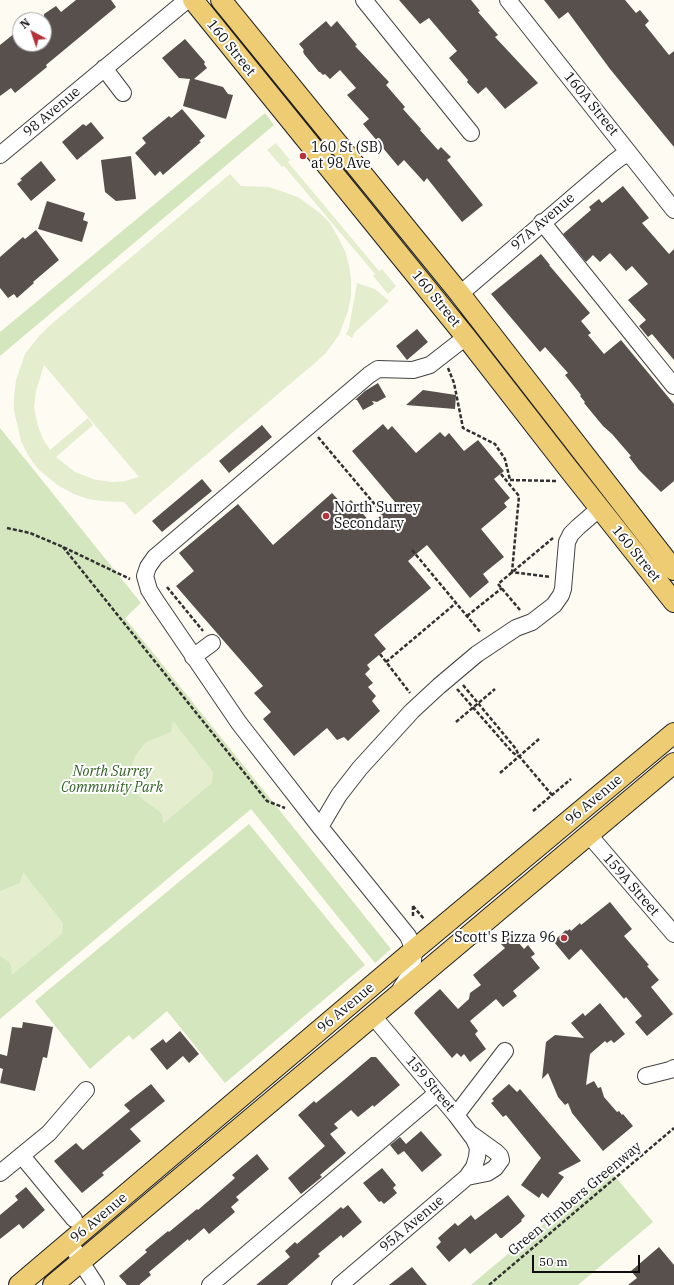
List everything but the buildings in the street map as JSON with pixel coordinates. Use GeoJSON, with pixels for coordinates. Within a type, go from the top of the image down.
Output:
{"type":"FeatureCollection","features":[{"type":"Feature","properties":{"kind":"main road","name":"160 Street"},"geometry":{"type":"LineString","coordinates":[[193,0],[466,337],[674,602]]}},
{"type":"Feature","properties":{"kind":"main road","name":"160 Street"},"geometry":{"type":"LineString","coordinates":[[221,0],[460,294],[674,570]]}},
{"type":"Feature","properties":{"kind":"main road","name":"96 Avenue"},"geometry":{"type":"LineString","coordinates":[[19,1285],[414,950],[674,733]]}},
{"type":"Feature","properties":{"kind":"main road","name":"96 Avenue"},"geometry":{"type":"LineString","coordinates":[[53,1285],[674,763]]}},
{"type":"Feature","properties":{"kind":"street","name":"98 Avenue"},"geometry":{"type":"LineString","coordinates":[[0,156],[187,0]]}},
{"type":"Feature","properties":{"kind":"street"},"geometry":{"type":"LineString","coordinates":[[364,0],[471,133]]}},
{"type":"Feature","properties":{"kind":"street","name":"160A Street"},"geometry":{"type":"LineString","coordinates":[[508,0],[674,210]]}},
{"type":"Feature","properties":{"kind":"street"},"geometry":{"type":"LineString","coordinates":[[104,68],[123,92]]}},
{"type":"Feature","properties":{"kind":"street","name":"97A Avenue"},"geometry":{"type":"LineString","coordinates":[[460,294],[542,222],[613,163],[621,157],[630,154]]}},
{"type":"Feature","properties":{"kind":"street"},"geometry":{"type":"LineString","coordinates":[[542,222],[674,386]]}},
{"type":"Feature","properties":{"kind":"street"},"geometry":{"type":"LineString","coordinates":[[393,1000],[412,971],[414,950],[408,936],[239,723],[171,625],[149,590],[145,576],[148,567],[155,557],[369,375],[378,369],[388,368],[413,370],[430,365],[466,337]]}},
{"type":"Feature","properties":{"kind":"street"},"geometry":{"type":"LineString","coordinates":[[320,827],[339,795],[360,768],[421,702],[477,654],[516,628],[532,622],[542,616],[554,605],[563,589],[567,542],[571,534],[600,508]]}},
{"type":"Feature","properties":{"kind":"street"},"geometry":{"type":"LineString","coordinates":[[193,657],[208,637]]}},
{"type":"Feature","properties":{"kind":"street","name":"159A Street"},"geometry":{"type":"LineString","coordinates":[[589,835],[673,931]]}},
{"type":"Feature","properties":{"kind":"street","name":"159 Street"},"geometry":{"type":"LineString","coordinates":[[373,1016],[456,1115],[474,1139],[478,1148],[477,1157]]}},
{"type":"Feature","properties":{"kind":"street"},"geometry":{"type":"LineString","coordinates":[[456,1115],[505,1052]]}},
{"type":"Feature","properties":{"kind":"street"},"geometry":{"type":"LineString","coordinates":[[646,1076],[674,1068]]}},
{"type":"Feature","properties":{"kind":"street"},"geometry":{"type":"LineString","coordinates":[[0,1173],[49,1133],[86,1090]]}},
{"type":"Feature","properties":{"kind":"street"},"geometry":{"type":"LineString","coordinates":[[210,1285],[437,1093]]}},
{"type":"Feature","properties":{"kind":"street"},"geometry":{"type":"LineString","coordinates":[[467,1178],[487,1173],[495,1168],[501,1160],[500,1156],[496,1152],[468,1132]]}},
{"type":"Feature","properties":{"kind":"street"},"geometry":{"type":"LineString","coordinates":[[22,1156],[74,1219]]}},
{"type":"Feature","properties":{"kind":"street","name":"95A Avenue"},"geometry":{"type":"LineString","coordinates":[[340,1285],[467,1178],[474,1167],[477,1157]]}},
{"type":"Feature","properties":{"kind":"street"},"geometry":{"type":"LineString","coordinates":[[70,1242],[96,1285]]}},
{"type":"Feature","properties":{"kind":"path"},"geometry":{"type":"LineString","coordinates":[[447,365],[454,383],[463,428],[494,444],[505,458],[510,480]]}},
{"type":"Feature","properties":{"kind":"path"},"geometry":{"type":"LineString","coordinates":[[309,426],[382,513]]}},
{"type":"Feature","properties":{"kind":"path"},"geometry":{"type":"LineString","coordinates":[[501,474],[519,496],[512,572]]}},
{"type":"Feature","properties":{"kind":"path"},"geometry":{"type":"LineString","coordinates":[[506,480],[559,481]]}},
{"type":"Feature","properties":{"kind":"path"},"geometry":{"type":"LineString","coordinates":[[7,528],[30,533],[132,580]]}},
{"type":"Feature","properties":{"kind":"path"},"geometry":{"type":"LineString","coordinates":[[520,610],[498,584],[557,534]]}},
{"type":"Feature","properties":{"kind":"path"},"geometry":{"type":"LineString","coordinates":[[63,547],[267,801],[289,809]]}},
{"type":"Feature","properties":{"kind":"path"},"geometry":{"type":"LineString","coordinates":[[412,550],[481,633]]}},
{"type":"Feature","properties":{"kind":"path"},"geometry":{"type":"LineString","coordinates":[[512,572],[557,577]]}},
{"type":"Feature","properties":{"kind":"path"},"geometry":{"type":"LineString","coordinates":[[162,582],[208,637]]}},
{"type":"Feature","properties":{"kind":"path"},"geometry":{"type":"LineString","coordinates":[[467,616],[502,588]]}},
{"type":"Feature","properties":{"kind":"path"},"geometry":{"type":"LineString","coordinates":[[386,662],[456,603]]}},
{"type":"Feature","properties":{"kind":"path"},"geometry":{"type":"LineString","coordinates":[[380,654],[411,693]]}},
{"type":"Feature","properties":{"kind":"path"},"geometry":{"type":"LineString","coordinates":[[462,684],[552,795]]}},
{"type":"Feature","properties":{"kind":"path"},"geometry":{"type":"LineString","coordinates":[[457,689],[512,752],[519,756]]}},
{"type":"Feature","properties":{"kind":"path"},"geometry":{"type":"LineString","coordinates":[[456,722],[495,689]]}},
{"type":"Feature","properties":{"kind":"path"},"geometry":{"type":"LineString","coordinates":[[500,773],[539,739]]}},
{"type":"Feature","properties":{"kind":"path"},"geometry":{"type":"LineString","coordinates":[[533,811],[571,779]]}},
{"type":"Feature","properties":{"kind":"path"},"geometry":{"type":"LineString","coordinates":[[413,906],[426,921]]}},
{"type":"Feature","properties":{"kind":"path","name":"Green Timbers Greenway"},"geometry":{"type":"LineString","coordinates":[[489,1285],[674,1128]]}},
{"type":"Feature","properties":{"kind":"green space"},"geometry":{"type":"Polygon","coordinates":[[[265,113],[274,125],[0,356],[0,332],[265,113]]]}},
{"type":"Feature","properties":{"kind":"green space"},"geometry":{"type":"Polygon","coordinates":[[[276,143],[290,160],[288,162],[379,271],[382,269],[396,286],[388,294],[373,276],[375,274],[284,166],[282,167],[267,150],[276,143]]]}},
{"type":"Feature","properties":{"kind":"green space"},"geometry":{"type":"Polygon","coordinates":[[[230,174],[241,186],[269,187],[298,197],[320,213],[330,223],[339,239],[345,251],[349,265],[351,296],[348,311],[339,335],[326,353],[135,515],[124,502],[88,499],[59,486],[39,470],[29,457],[21,441],[14,411],[16,380],[25,354],[48,327],[230,174]],[[44,365],[36,391],[34,408],[38,426],[43,439],[50,450],[88,418],[93,425],[56,457],[75,472],[96,480],[113,482],[125,481],[139,477],[44,365]]]}},
{"type":"Feature","properties":{"kind":"green space"},"geometry":{"type":"Polygon","coordinates":[[[357,283],[375,289],[389,301],[355,332],[352,338],[346,334],[349,328],[357,283]]]}},
{"type":"Feature","properties":{"kind":"green space","name":"North Surrey Community Park"},"geometry":{"type":"Polygon","coordinates":[[[0,428],[141,603],[125,618],[391,949],[375,963],[251,809],[0,1019],[0,428]]]}},
{"type":"Feature","properties":{"kind":"green space"},"geometry":{"type":"Polygon","coordinates":[[[173,721],[213,772],[212,783],[163,824],[162,815],[159,811],[139,796],[134,788],[131,778],[131,767],[135,756],[146,742],[171,732],[173,721]]]}},
{"type":"Feature","properties":{"kind":"green space"},"geometry":{"type":"Polygon","coordinates":[[[249,824],[365,965],[225,1083],[167,1011],[133,1040],[129,1035],[90,1069],[35,1001],[249,824]]]}},
{"type":"Feature","properties":{"kind":"green space"},"geometry":{"type":"Polygon","coordinates":[[[23,872],[63,923],[62,934],[12,975],[9,962],[0,956],[0,891],[20,883],[23,872]]]}},
{"type":"Feature","properties":{"kind":"green space"},"geometry":{"type":"Polygon","coordinates":[[[609,1169],[653,1222],[578,1285],[471,1285],[609,1169]]]}},
{"type":"Feature","properties":{"kind":"place","name":"160 St (SB) at 98 Ave"},"geometry":{"type":"Point","coordinates":[303,156]}},
{"type":"Feature","properties":{"kind":"place","name":"North Surrey Secondary"},"geometry":{"type":"Point","coordinates":[326,516]}},
{"type":"Feature","properties":{"kind":"place","name":"Scott's Pizza 96"},"geometry":{"type":"Point","coordinates":[564,938]}}]}
